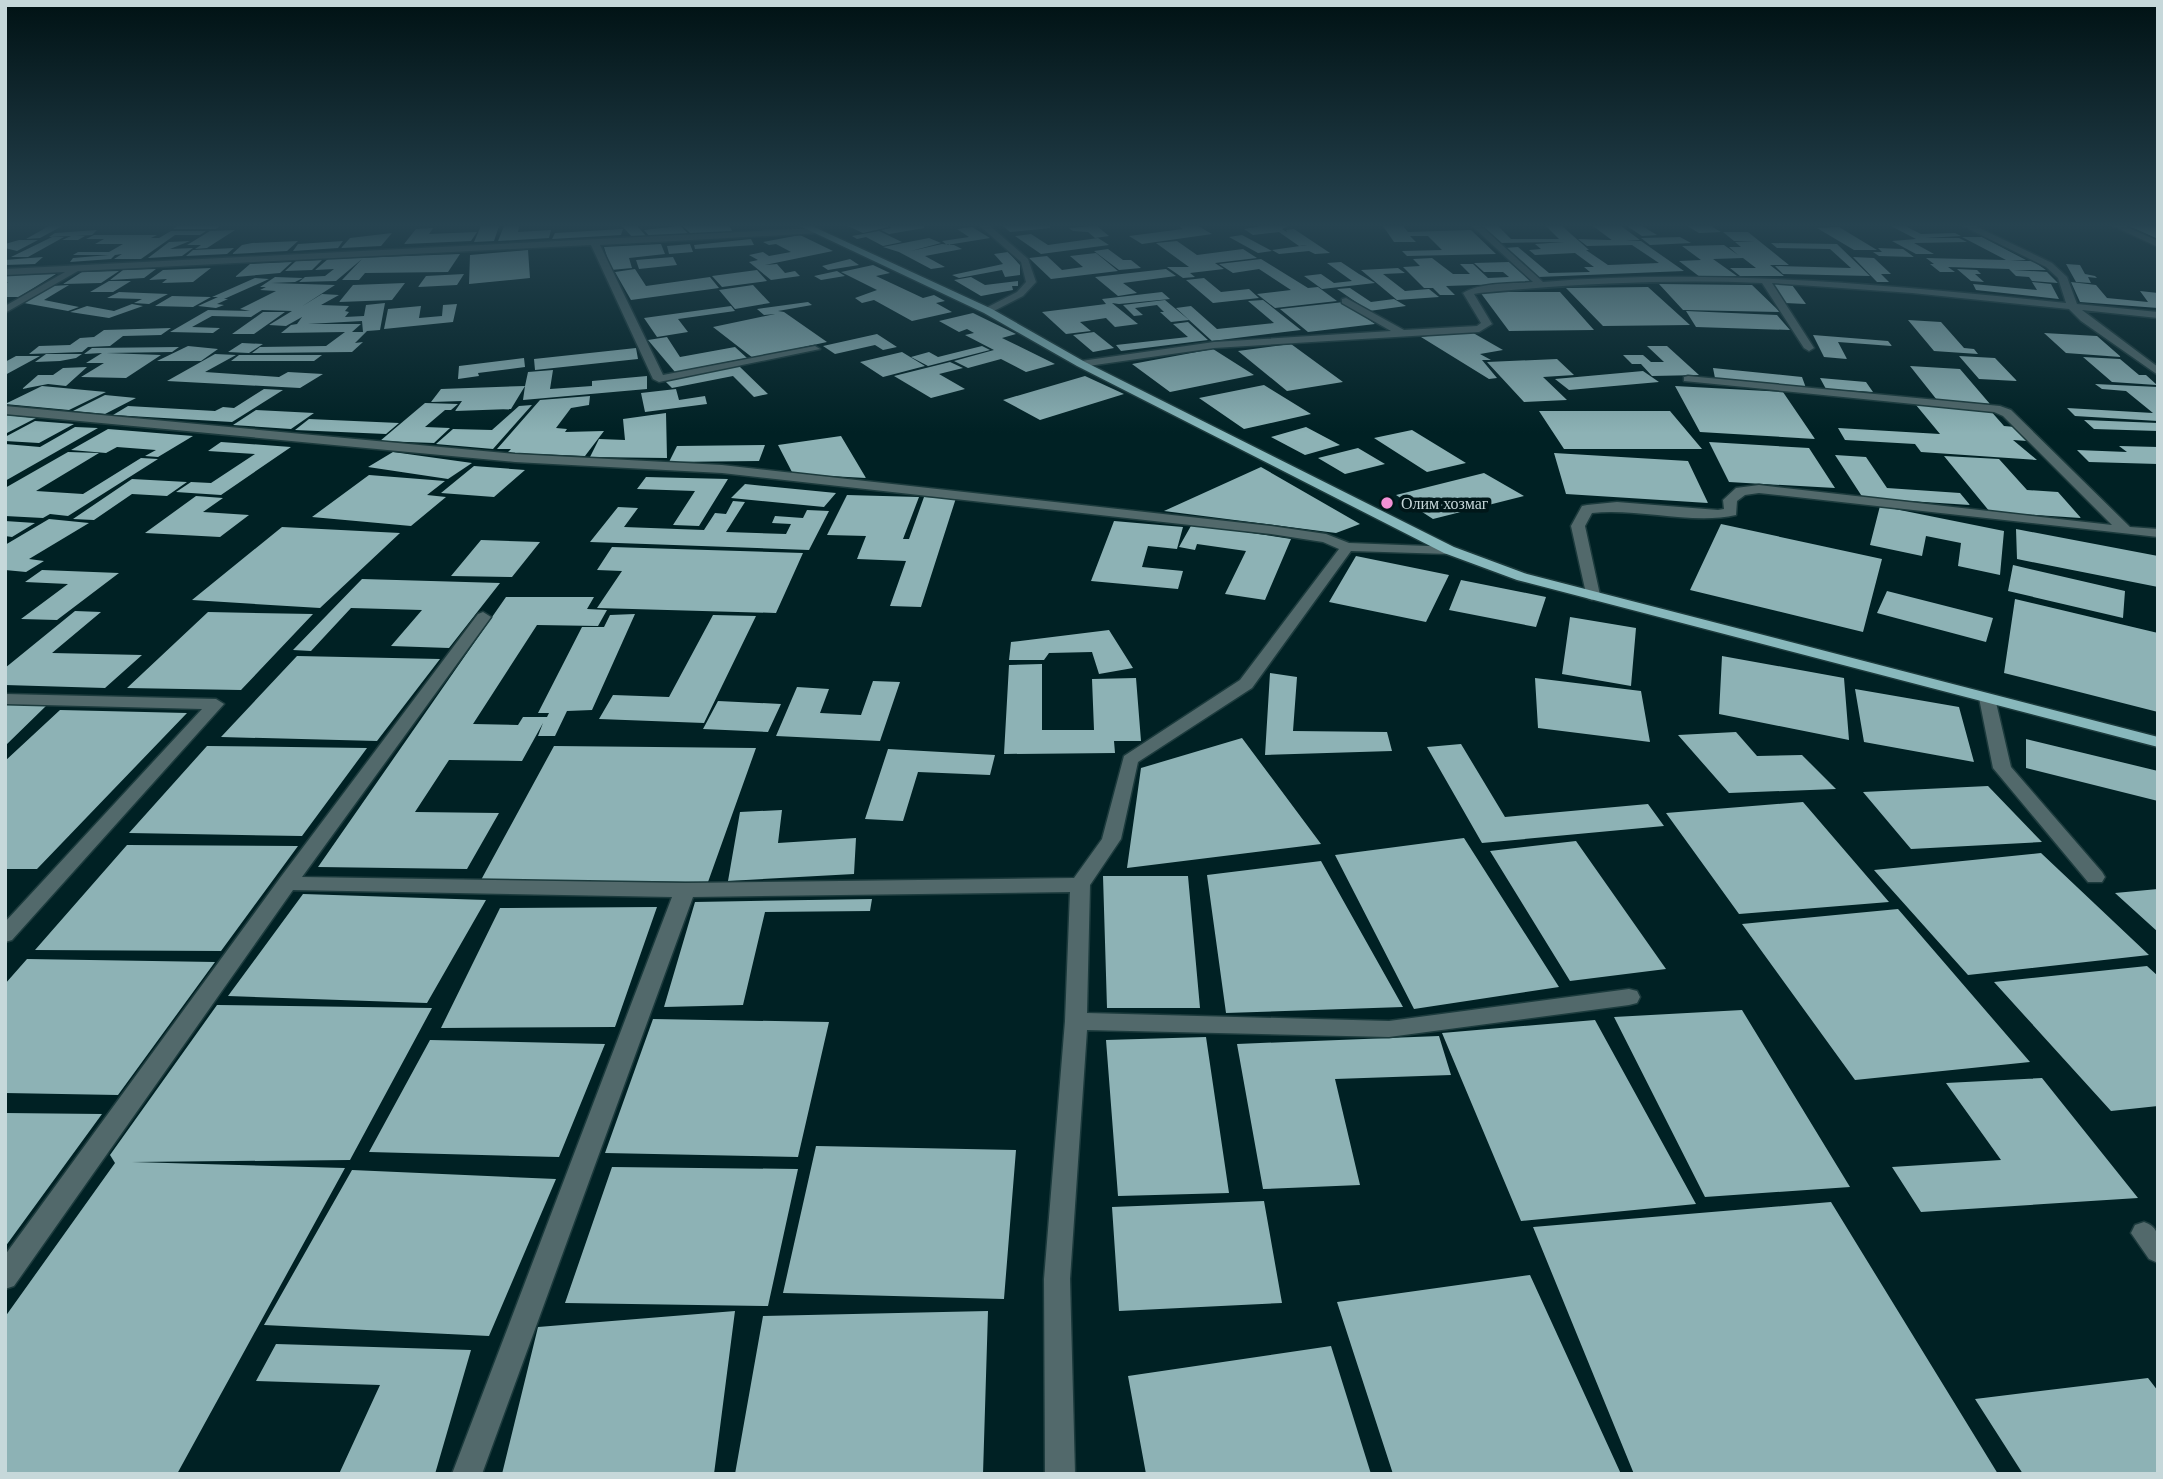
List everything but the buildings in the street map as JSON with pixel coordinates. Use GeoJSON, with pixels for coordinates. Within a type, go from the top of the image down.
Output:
{"type":"FeatureCollection","features":[{"type":"Feature","properties":{"kind":"main road"},"geometry":{"type":"LineString","coordinates":[[954,295],[988,311],[1081,364],[1449,550],[1522,576],[1591,595],[2158,742]]}},
{"type":"Feature","properties":{"kind":"street"},"geometry":{"type":"LineString","coordinates":[[5,310],[31,295]]}},
{"type":"Feature","properties":{"kind":"street"},"geometry":{"type":"LineString","coordinates":[[619,295],[659,379],[815,349]]}},
{"type":"Feature","properties":{"kind":"street"},"geometry":{"type":"LineString","coordinates":[[988,311],[1018,295]]}},
{"type":"Feature","properties":{"kind":"street"},"geometry":{"type":"LineString","coordinates":[[1081,364],[1214,345],[1485,328],[1487,324],[1469,295]]}},
{"type":"Feature","properties":{"kind":"street"},"geometry":{"type":"LineString","coordinates":[[1775,295],[1809,348]]}},
{"type":"Feature","properties":{"kind":"street"},"geometry":{"type":"LineString","coordinates":[[1936,295],[2158,315]]}},
{"type":"Feature","properties":{"kind":"street"},"geometry":{"type":"LineString","coordinates":[[2069,295],[2073,307],[2085,319],[2158,372]]}},
{"type":"Feature","properties":{"kind":"street"},"geometry":{"type":"LineString","coordinates":[[1346,301],[1405,335]]}},
{"type":"Feature","properties":{"kind":"street"},"geometry":{"type":"LineString","coordinates":[[1688,379],[1996,409],[2007,413],[2126,531]]}},
{"type":"Feature","properties":{"kind":"street"},"geometry":{"type":"LineString","coordinates":[[5,410],[515,458],[722,469],[1271,530],[1326,538],[1348,547],[1449,550]]}},
{"type":"Feature","properties":{"kind":"street"},"geometry":{"type":"LineString","coordinates":[[1591,595],[1578,526],[1587,509],[1617,506],[1718,514],[1731,512],[1730,500],[1741,491],[1759,489],[2158,533]]}},
{"type":"Feature","properties":{"kind":"street"},"geometry":{"type":"LineString","coordinates":[[1060,1474],[1057,1279],[1076,1021],[1080,885],[1111,839],[1130,760],[1246,684],[1348,547]]}},
{"type":"Feature","properties":{"kind":"street"},"geometry":{"type":"LineString","coordinates":[[5,1277],[287,883],[483,617]]}},
{"type":"Feature","properties":{"kind":"street"},"geometry":{"type":"LineString","coordinates":[[1987,698],[2002,768],[2095,877]]}},
{"type":"Feature","properties":{"kind":"street"},"geometry":{"type":"LineString","coordinates":[[5,699],[216,704],[5,935]]}},
{"type":"Feature","properties":{"kind":"street"},"geometry":{"type":"LineString","coordinates":[[287,883],[685,890],[1080,885]]}},
{"type":"Feature","properties":{"kind":"street"},"geometry":{"type":"LineString","coordinates":[[467,1474],[685,890]]}},
{"type":"Feature","properties":{"kind":"street"},"geometry":{"type":"LineString","coordinates":[[1076,1021],[1390,1028],[1629,996]]}},
{"type":"Feature","properties":{"kind":"place","name":"Олим хозмаг"},"geometry":{"type":"Point","coordinates":[1387,503]}}]}
